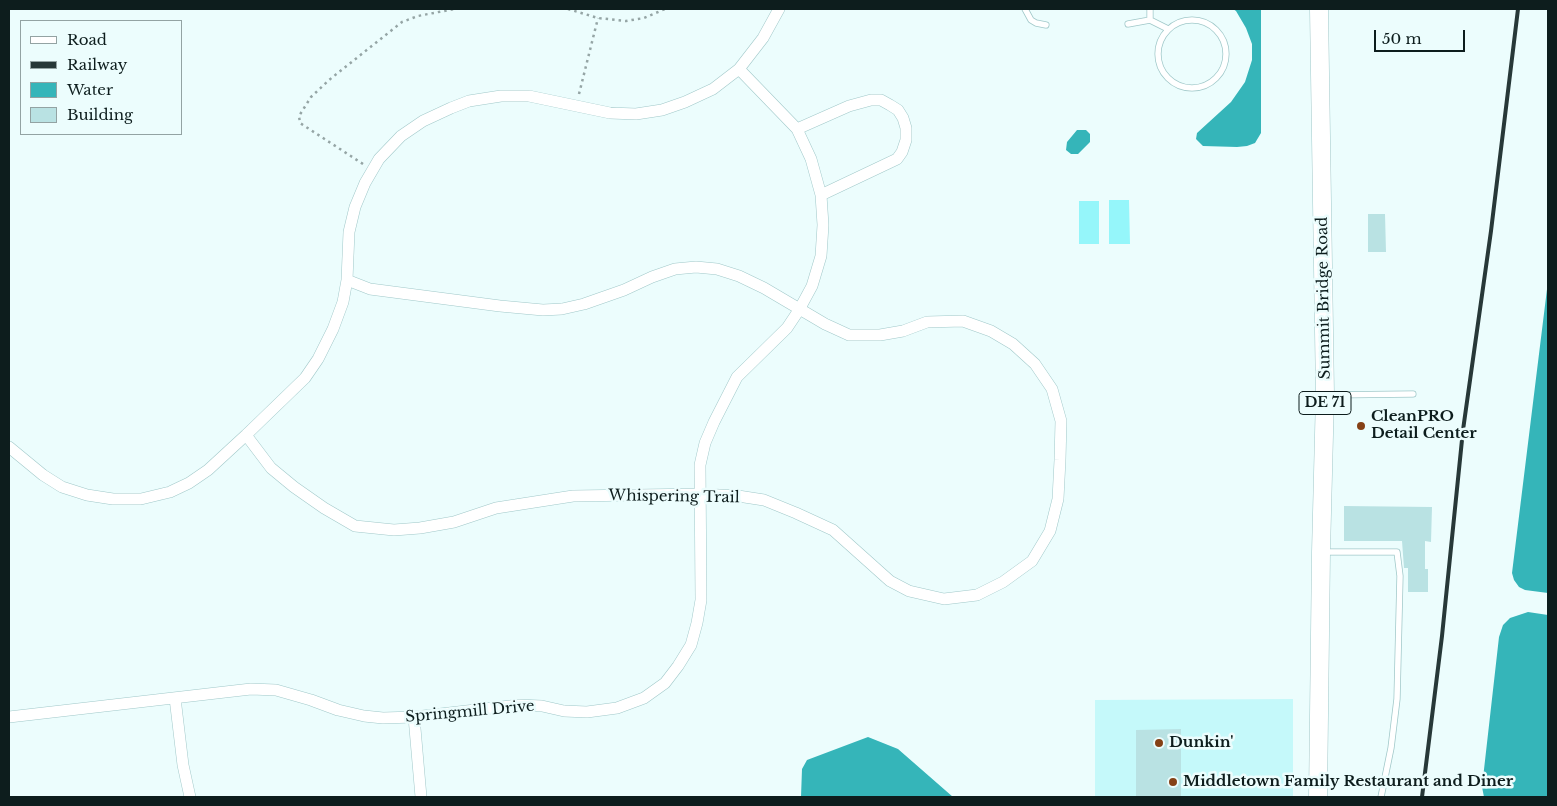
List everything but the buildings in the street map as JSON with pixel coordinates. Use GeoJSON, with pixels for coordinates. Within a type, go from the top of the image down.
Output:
{"type":"FeatureCollection","features":[{"type":"Feature","properties":{"kind":"main road","name":"Summit Bridge Road"},"geometry":{"type":"LineString","coordinates":[[1318,797],[1325,395],[1320,9]]}},
{"type":"Feature","properties":{"kind":"street"},"geometry":{"type":"LineString","coordinates":[[9,447],[43,475],[62,487],[87,495],[113,499],[141,499],[170,492],[189,483],[208,470],[246,435],[305,378],[318,359],[333,329],[343,302],[347,280],[349,232],[355,207],[365,183],[379,160],[402,136],[423,121],[469,101],[501,96],[529,96],[610,113],[636,114],[662,110],[713,89],[739,69],[763,38],[779,9]]}},
{"type":"Feature","properties":{"kind":"street","name":"Springmill Drive"},"geometry":{"type":"LineString","coordinates":[[9,716],[251,689],[276,690],[338,710],[383,718],[414,717],[519,705],[588,712],[617,708],[644,698],[665,683],[691,645],[701,600],[700,465],[705,443],[738,377],[787,328],[799,310],[812,286],[821,256],[823,225],[821,195],[811,159],[797,129],[739,69]]}},
{"type":"Feature","properties":{"kind":"street"},"geometry":{"type":"LineString","coordinates":[[797,129],[849,106],[871,100],[881,100],[890,105],[898,110],[903,118],[906,128],[906,140],[897,160],[821,195]]}},
{"type":"Feature","properties":{"kind":"street","name":"Whispering Trail"},"geometry":{"type":"LineString","coordinates":[[246,435],[271,468],[279,475],[324,508],[355,526],[394,530],[420,528],[454,522],[496,508],[573,496],[701,494],[764,500],[833,530],[890,581],[909,590],[944,599],[977,594],[1003,582],[1032,561],[1050,532],[1058,499],[1061,421],[1052,390],[1035,364],[1013,344],[991,331],[963,322],[927,322],[903,331],[880,335],[849,335],[825,324],[764,288],[739,276],[717,269],[696,267],[675,269],[584,304],[543,310],[370,289],[347,280]]}},
{"type":"Feature","properties":{"kind":"street"},"geometry":{"type":"LineString","coordinates":[[175,698],[183,765],[190,797]]}},
{"type":"Feature","properties":{"kind":"street"},"geometry":{"type":"LineString","coordinates":[[414,717],[421,797]]}},
{"type":"Feature","properties":{"kind":"lane"},"geometry":{"type":"LineString","coordinates":[[1025,9],[1031,20],[1046,25]]}},
{"type":"Feature","properties":{"kind":"lane"},"geometry":{"type":"LineString","coordinates":[[1150,9],[1150,20]]}},
{"type":"Feature","properties":{"kind":"lane"},"geometry":{"type":"LineString","coordinates":[[1190,19],[1200,20],[1216,29],[1224,43],[1226,60],[1222,71],[1214,81],[1199,88],[1182,87],[1170,82],[1161,70],[1157,53],[1159,42],[1168,28],[1178,22],[1190,19]]}},
{"type":"Feature","properties":{"kind":"lane"},"geometry":{"type":"LineString","coordinates":[[1128,24],[1150,20],[1168,28]]}},
{"type":"Feature","properties":{"kind":"lane"},"geometry":{"type":"LineString","coordinates":[[1325,395],[1413,394]]}},
{"type":"Feature","properties":{"kind":"lane"},"geometry":{"type":"LineString","coordinates":[[1321,552],[1397,552],[1400,576],[1397,699],[1391,748],[1381,797]]}},
{"type":"Feature","properties":{"kind":"path"},"geometry":{"type":"LineString","coordinates":[[373,170],[300,123],[299,116],[311,97],[329,80],[402,22],[418,16],[454,9]]}},
{"type":"Feature","properties":{"kind":"path"},"geometry":{"type":"LineString","coordinates":[[568,9],[598,18],[626,21],[644,18],[665,9]]}},
{"type":"Feature","properties":{"kind":"path"},"geometry":{"type":"LineString","coordinates":[[576,106],[598,18]]}},
{"type":"Feature","properties":{"kind":"shaded area"},"geometry":{"type":"Polygon","coordinates":[[[1109,200],[1129,200],[1130,244],[1109,244],[1109,200]]]}},
{"type":"Feature","properties":{"kind":"shaded area"},"geometry":{"type":"Polygon","coordinates":[[[1079,201],[1099,201],[1099,244],[1079,244],[1079,201]]]}},
{"type":"Feature","properties":{"kind":"shaded area"},"geometry":{"type":"Polygon","coordinates":[[[1293,699],[1293,797],[1095,797],[1095,700],[1293,699]]]}},
{"type":"Feature","properties":{"kind":"water"},"geometry":{"type":"Polygon","coordinates":[[[1233,9],[1261,9],[1261,133],[1255,143],[1247,146],[1203,146],[1196,139],[1197,133],[1231,102],[1245,82],[1252,60],[1252,44],[1246,28],[1233,9]]]}},
{"type":"Feature","properties":{"kind":"water"},"geometry":{"type":"Polygon","coordinates":[[[1077,130],[1086,130],[1090,134],[1090,142],[1078,154],[1071,154],[1066,150],[1067,142],[1077,130]]]}},
{"type":"Feature","properties":{"kind":"water"},"geometry":{"type":"Polygon","coordinates":[[[1548,281],[1548,593],[1525,590],[1519,587],[1512,573],[1548,281]]]}},
{"type":"Feature","properties":{"kind":"water"},"geometry":{"type":"Polygon","coordinates":[[[1528,612],[1548,615],[1548,797],[1484,797],[1482,787],[1499,637],[1503,625],[1510,618],[1528,612]]]}},
{"type":"Feature","properties":{"kind":"water"},"geometry":{"type":"Polygon","coordinates":[[[868,737],[898,749],[953,797],[801,797],[802,769],[807,760],[868,737]]]}},
{"type":"Feature","properties":{"kind":"railway"},"geometry":{"type":"LineString","coordinates":[[1422,797],[1442,636],[1463,430],[1491,231],[1518,9]]}},
{"type":"Feature","properties":{"kind":"place","name":"CleanPRO Detail Center"},"geometry":{"type":"Point","coordinates":[1361,426]}},
{"type":"Feature","properties":{"kind":"place","name":"Dunkin'"},"geometry":{"type":"Point","coordinates":[1159,743]}},
{"type":"Feature","properties":{"kind":"place","name":"Middletown Family Restaurant and Diner"},"geometry":{"type":"Point","coordinates":[1173,782]}}]}
